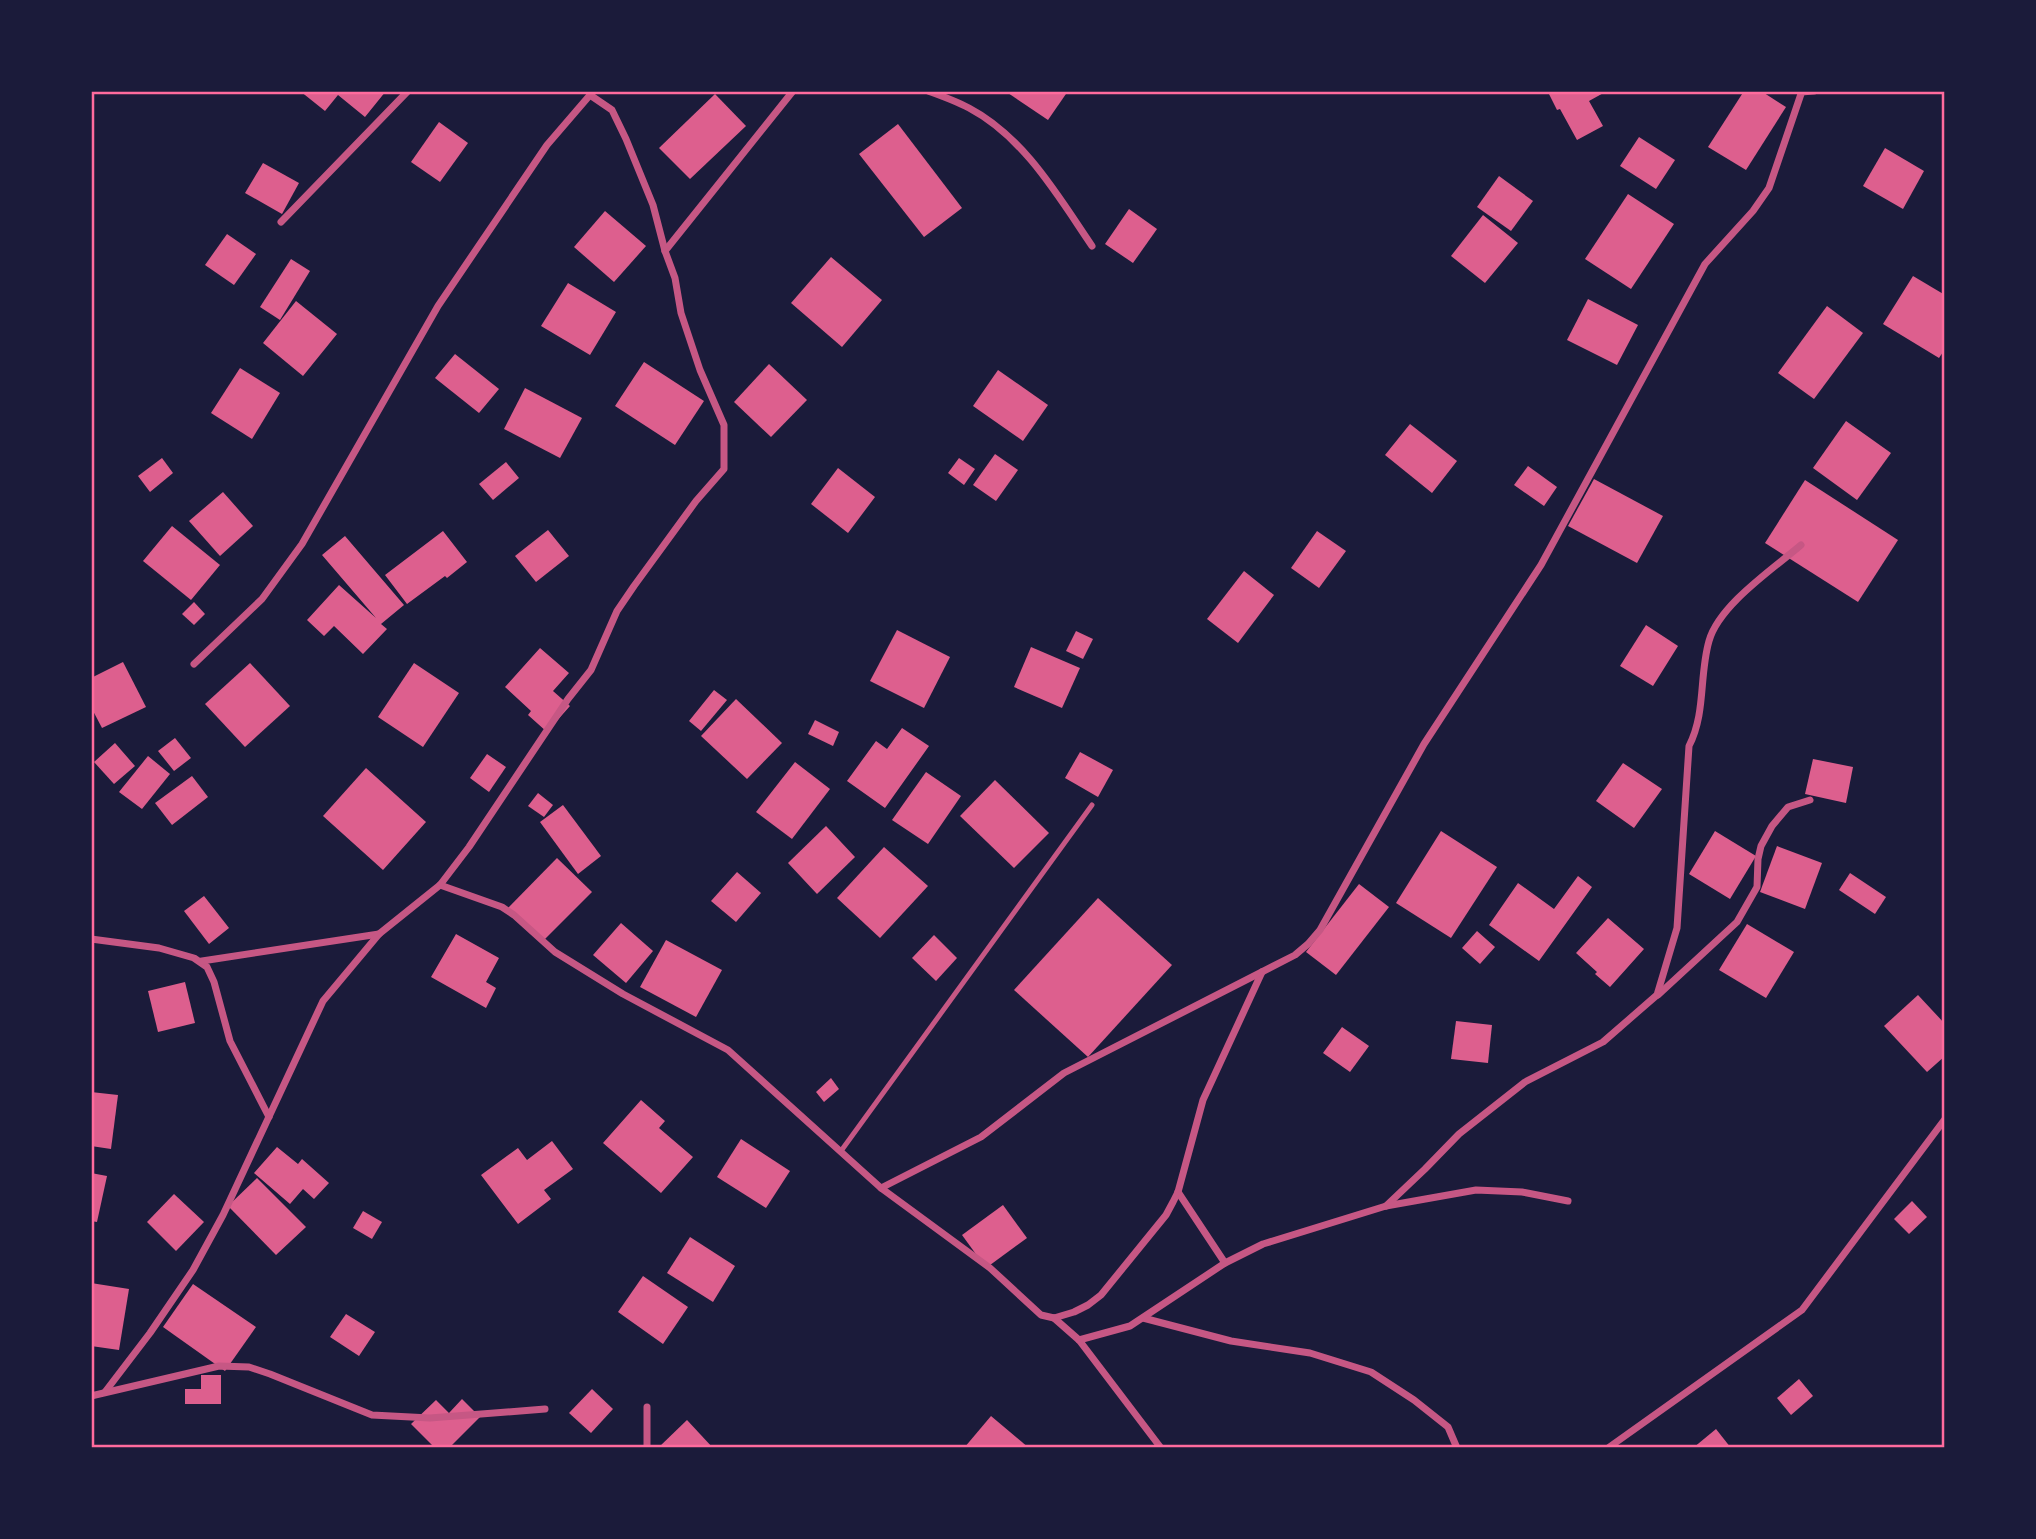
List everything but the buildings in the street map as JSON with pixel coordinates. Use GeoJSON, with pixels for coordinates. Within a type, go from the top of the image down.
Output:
{"type":"FeatureCollection","features":[{"type":"Feature","properties":{"kind":"street"},"geometry":{"type":"LineString","coordinates":[[281,222],[408,91]]}},
{"type":"Feature","properties":{"kind":"street"},"geometry":{"type":"LineString","coordinates":[[665,251],[793,91]]}},
{"type":"Feature","properties":{"kind":"street"},"geometry":{"type":"LineString","coordinates":[[928,91],[969,108],[1006,134],[1055,191],[1092,246]]}},
{"type":"Feature","properties":{"kind":"street"},"geometry":{"type":"LineString","coordinates":[[881,1188],[982,1137],[1042,1087],[1064,1073],[1295,955],[1320,930],[1424,744],[1541,565],[1705,264],[1753,211],[1769,188],[1802,91],[1814,91]]}},
{"type":"Feature","properties":{"kind":"street"},"geometry":{"type":"LineString","coordinates":[[104,1392],[193,1270],[223,1214],[323,1001],[379,934],[440,885],[475,838],[568,699],[591,670],[617,611],[634,586],[696,501],[724,469],[724,425],[700,370],[681,313],[675,278],[653,205],[612,110],[590,95],[547,145],[438,306],[302,544],[262,599],[194,664]]}},
{"type":"Feature","properties":{"kind":"street"},"geometry":{"type":"LineString","coordinates":[[1657,995],[1676,928],[1689,746],[1698,722],[1709,642],[1714,629],[1729,607],[1801,545]]}},
{"type":"Feature","properties":{"kind":"street"},"geometry":{"type":"LineString","coordinates":[[1386,1206],[1459,1134],[1525,1082],[1603,1042],[1737,922],[1757,887],[1761,846],[1772,826],[1788,807],[1810,800]]}},
{"type":"Feature","properties":{"kind":"street"},"geometry":{"type":"LineString","coordinates":[[440,885],[502,907],[555,952],[623,994],[724,1048],[881,1188],[990,1268],[1029,1306],[1041,1315],[1054,1318],[1079,1340],[1161,1448]]}},
{"type":"Feature","properties":{"kind":"street"},"geometry":{"type":"LineString","coordinates":[[91,939],[159,948],[202,961],[379,934]]}},
{"type":"Feature","properties":{"kind":"street"},"geometry":{"type":"LineString","coordinates":[[202,961],[211,972],[229,1041],[269,1117]]}},
{"type":"Feature","properties":{"kind":"street"},"geometry":{"type":"LineString","coordinates":[[1054,1318],[1074,1312],[1101,1295],[1166,1215],[1178,1192],[1203,1100],[1262,971]]}},
{"type":"Feature","properties":{"kind":"street"},"geometry":{"type":"LineString","coordinates":[[1608,1448],[1802,1310],[1945,1119]]}},
{"type":"Feature","properties":{"kind":"street"},"geometry":{"type":"LineString","coordinates":[[1079,1340],[1130,1326],[1225,1263],[1263,1244],[1386,1206],[1476,1190],[1522,1192],[1569,1201]]}},
{"type":"Feature","properties":{"kind":"street"},"geometry":{"type":"LineString","coordinates":[[1178,1192],[1225,1263]]}},
{"type":"Feature","properties":{"kind":"street"},"geometry":{"type":"LineString","coordinates":[[1143,1318],[1231,1341],[1310,1353],[1371,1372],[1414,1400],[1448,1427],[1457,1448]]}},
{"type":"Feature","properties":{"kind":"street"},"geometry":{"type":"LineString","coordinates":[[91,1396],[219,1366],[248,1367],[372,1415],[430,1418],[545,1409]]}},
{"type":"Feature","properties":{"kind":"street"},"geometry":{"type":"LineString","coordinates":[[646,1448],[647,1407]]}},
{"type":"Feature","properties":{"kind":"lane"},"geometry":{"type":"LineString","coordinates":[[841,1152],[1092,805]]}}]}
